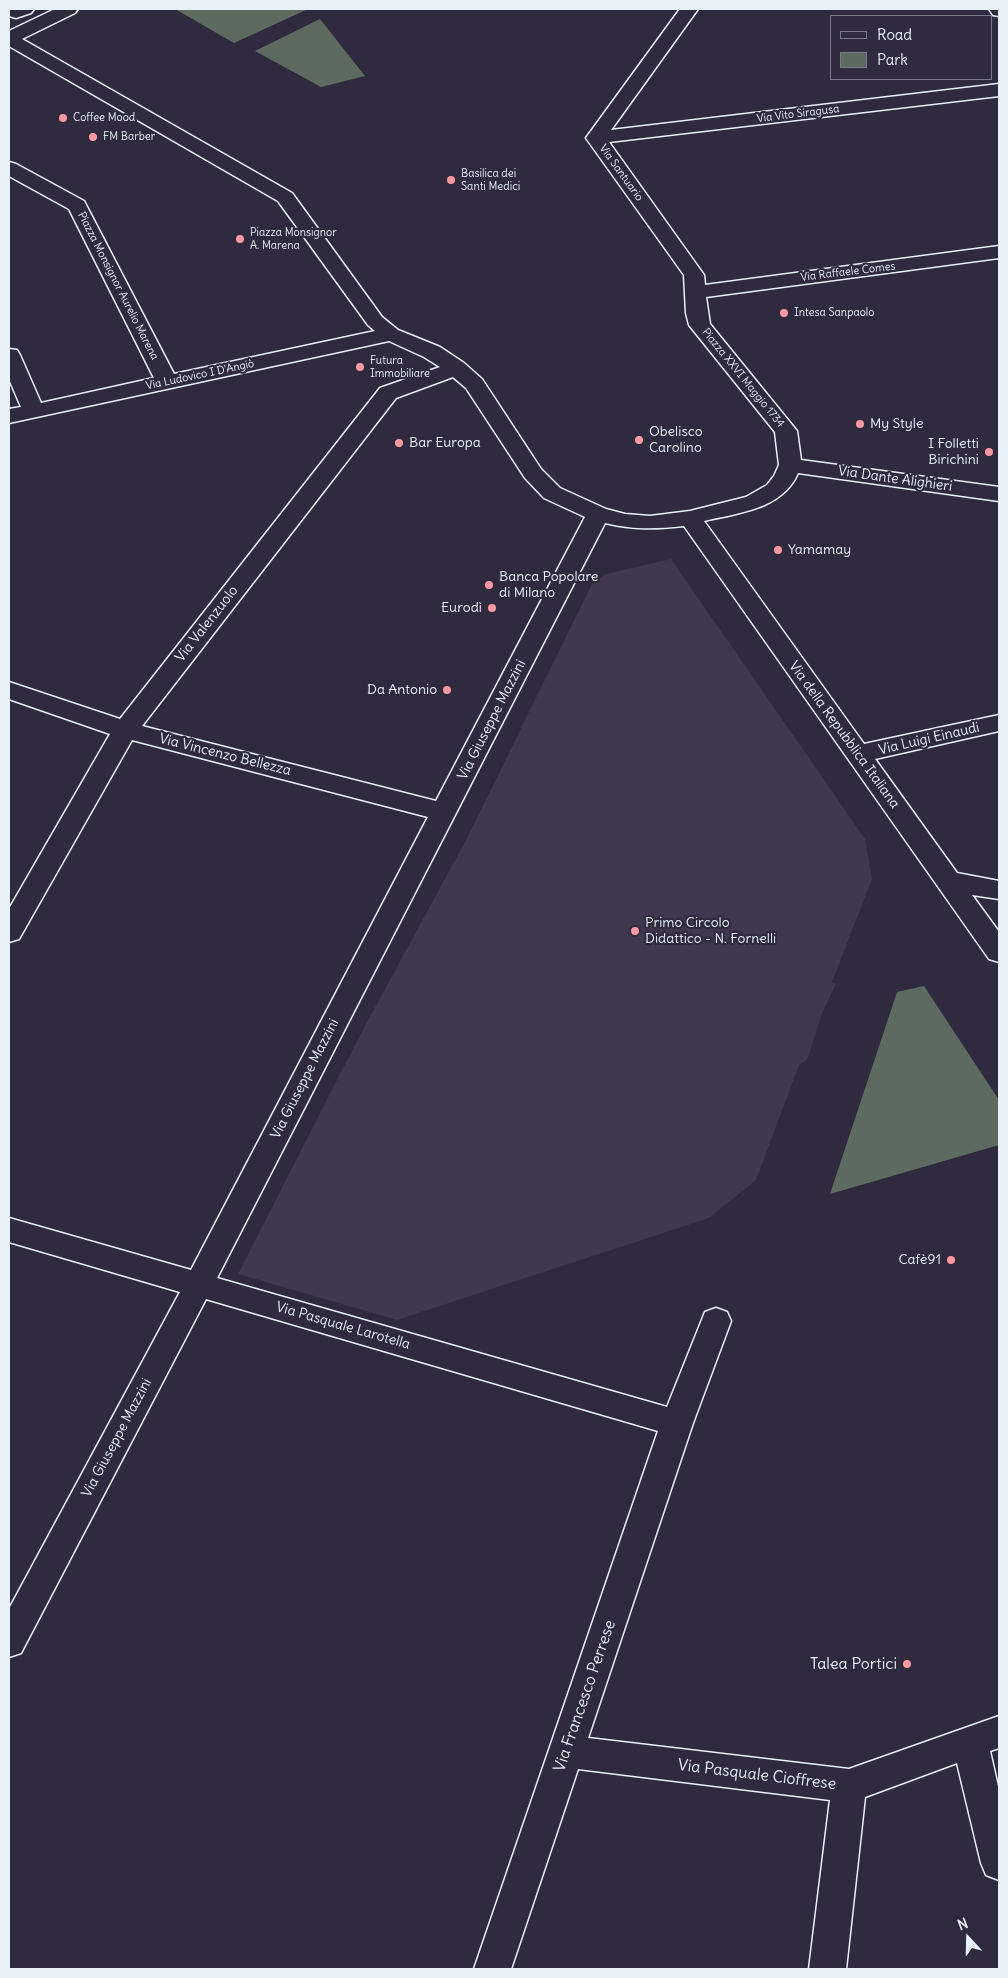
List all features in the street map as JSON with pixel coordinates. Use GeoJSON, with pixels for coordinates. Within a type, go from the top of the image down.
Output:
{"type":"FeatureCollection","features":[{"type":"Feature","properties":{"kind":"street"},"geometry":{"type":"LineString","coordinates":[[9,39],[70,9]]}},
{"type":"Feature","properties":{"kind":"street","name":"Via Santuario"},"geometry":{"type":"LineString","coordinates":[[689,9],[596,138],[694,275],[697,292]]}},
{"type":"Feature","properties":{"kind":"street"},"geometry":{"type":"LineString","coordinates":[[9,39],[285,197],[375,321],[391,334],[432,352],[456,368],[474,384],[533,473],[552,493],[598,514],[625,521],[650,523],[690,518],[754,502],[775,490],[785,477],[790,465]]}},
{"type":"Feature","properties":{"kind":"street","name":"Via Vito Siragusa"},"geometry":{"type":"LineString","coordinates":[[596,138],[999,90]]}},
{"type":"Feature","properties":{"kind":"street","name":"Piazza Monsignor Aurelio Marena"},"geometry":{"type":"LineString","coordinates":[[9,168],[77,205],[167,382]]}},
{"type":"Feature","properties":{"kind":"street","name":"Via Raffaele Comes"},"geometry":{"type":"LineString","coordinates":[[697,292],[999,252]]}},
{"type":"Feature","properties":{"kind":"street","name":"Piazza XXVI Maggio 1734"},"geometry":{"type":"LineString","coordinates":[[697,292],[695,312],[700,325],[786,431],[790,465]]}},
{"type":"Feature","properties":{"kind":"street","name":"Via Ludovico I D'Angiò"},"geometry":{"type":"LineString","coordinates":[[9,416],[391,334]]}},
{"type":"Feature","properties":{"kind":"street"},"geometry":{"type":"LineString","coordinates":[[9,355],[34,411]]}},
{"type":"Feature","properties":{"kind":"street","name":"Via Valenzuolo"},"geometry":{"type":"LineString","coordinates":[[9,932],[125,730],[388,393],[456,368]]}},
{"type":"Feature","properties":{"kind":"street","name":"Via Dante Alighieri"},"geometry":{"type":"LineString","coordinates":[[790,465],[999,494]]}},
{"type":"Feature","properties":{"kind":"street","name":"Via Giuseppe Mazzini"},"geometry":{"type":"LineString","coordinates":[[9,1642],[199,1284],[598,514]]}},
{"type":"Feature","properties":{"kind":"street","name":"Via della Repubblica Italiana"},"geometry":{"type":"LineString","coordinates":[[690,518],[999,952]]}},
{"type":"Feature","properties":{"kind":"street","name":"Via Vincenzo Bellezza"},"geometry":{"type":"LineString","coordinates":[[9,690],[125,730],[443,812]]}},
{"type":"Feature","properties":{"kind":"street","name":"Via Luigi Einaudi"},"geometry":{"type":"LineString","coordinates":[[858,754],[999,723]]}},
{"type":"Feature","properties":{"kind":"street"},"geometry":{"type":"LineString","coordinates":[[949,882],[999,890]]}},
{"type":"Feature","properties":{"kind":"street","name":"Via Pasquale Larotella"},"geometry":{"type":"LineString","coordinates":[[9,1230],[677,1422]]}},
{"type":"Feature","properties":{"kind":"street","name":"Via Francesco Perrese"},"geometry":{"type":"LineString","coordinates":[[493,1969],[677,1422],[716,1321]]}},
{"type":"Feature","properties":{"kind":"street"},"geometry":{"type":"LineString","coordinates":[[984,1737],[999,1863]]}},
{"type":"Feature","properties":{"kind":"street","name":"Via Pasquale Cioffrese"},"geometry":{"type":"LineString","coordinates":[[566,1751],[849,1786],[984,1737]]}},
{"type":"Feature","properties":{"kind":"street"},"geometry":{"type":"LineString","coordinates":[[828,1969],[849,1786]]}},
{"type":"Feature","properties":{"kind":"shaded area","name":"Primo Circolo Didattico - N. Fornelli"},"geometry":{"type":"Polygon","coordinates":[[[671,559],[865,839],[872,879],[832,982],[836,984],[823,1011],[807,1060],[799,1065],[756,1180],[709,1218],[397,1320],[238,1274],[360,1035],[466,840],[593,582],[606,574],[671,559]]]}},
{"type":"Feature","properties":{"kind":"green space"},"geometry":{"type":"Polygon","coordinates":[[[175,9],[308,9],[234,43],[175,9]]]}},
{"type":"Feature","properties":{"kind":"green space"},"geometry":{"type":"Polygon","coordinates":[[[320,19],[365,76],[321,87],[255,51],[320,19]]]}},
{"type":"Feature","properties":{"kind":"green space"},"geometry":{"type":"Polygon","coordinates":[[[924,986],[999,1100],[999,1145],[830,1194],[897,992],[924,986]]]}},
{"type":"Feature","properties":{"kind":"place","name":"Coffee Mood"},"geometry":{"type":"Point","coordinates":[63,118]}},
{"type":"Feature","properties":{"kind":"place","name":"FM Barber"},"geometry":{"type":"Point","coordinates":[93,137]}},
{"type":"Feature","properties":{"kind":"place","name":"Basilica dei Santi Medici"},"geometry":{"type":"Point","coordinates":[451,180]}},
{"type":"Feature","properties":{"kind":"place","name":"Piazza Monsignor A. Marena"},"geometry":{"type":"Point","coordinates":[240,239]}},
{"type":"Feature","properties":{"kind":"place","name":"Intesa Sanpaolo"},"geometry":{"type":"Point","coordinates":[784,313]}},
{"type":"Feature","properties":{"kind":"place","name":"Futura Immobiliare"},"geometry":{"type":"Point","coordinates":[360,367]}},
{"type":"Feature","properties":{"kind":"place","name":"My Style"},"geometry":{"type":"Point","coordinates":[860,424]}},
{"type":"Feature","properties":{"kind":"place","name":"Obelisco Carolino"},"geometry":{"type":"Point","coordinates":[639,440]}},
{"type":"Feature","properties":{"kind":"place","name":"Bar Europa"},"geometry":{"type":"Point","coordinates":[399,443]}},
{"type":"Feature","properties":{"kind":"place","name":"I Folletti Birichini"},"geometry":{"type":"Point","coordinates":[989,452]}},
{"type":"Feature","properties":{"kind":"place","name":"Yamamay"},"geometry":{"type":"Point","coordinates":[778,550]}},
{"type":"Feature","properties":{"kind":"place","name":"Banca Popolare di Milano"},"geometry":{"type":"Point","coordinates":[489,585]}},
{"type":"Feature","properties":{"kind":"place","name":"Eurodì"},"geometry":{"type":"Point","coordinates":[492,608]}},
{"type":"Feature","properties":{"kind":"place","name":"Da Antonio"},"geometry":{"type":"Point","coordinates":[447,690]}},
{"type":"Feature","properties":{"kind":"place","name":"Primo Circolo Didattico - N. Fornelli"},"geometry":{"type":"Point","coordinates":[635,931]}},
{"type":"Feature","properties":{"kind":"place","name":"Cafè91"},"geometry":{"type":"Point","coordinates":[951,1260]}},
{"type":"Feature","properties":{"kind":"place","name":"Talea Portici"},"geometry":{"type":"Point","coordinates":[907,1664]}}]}
